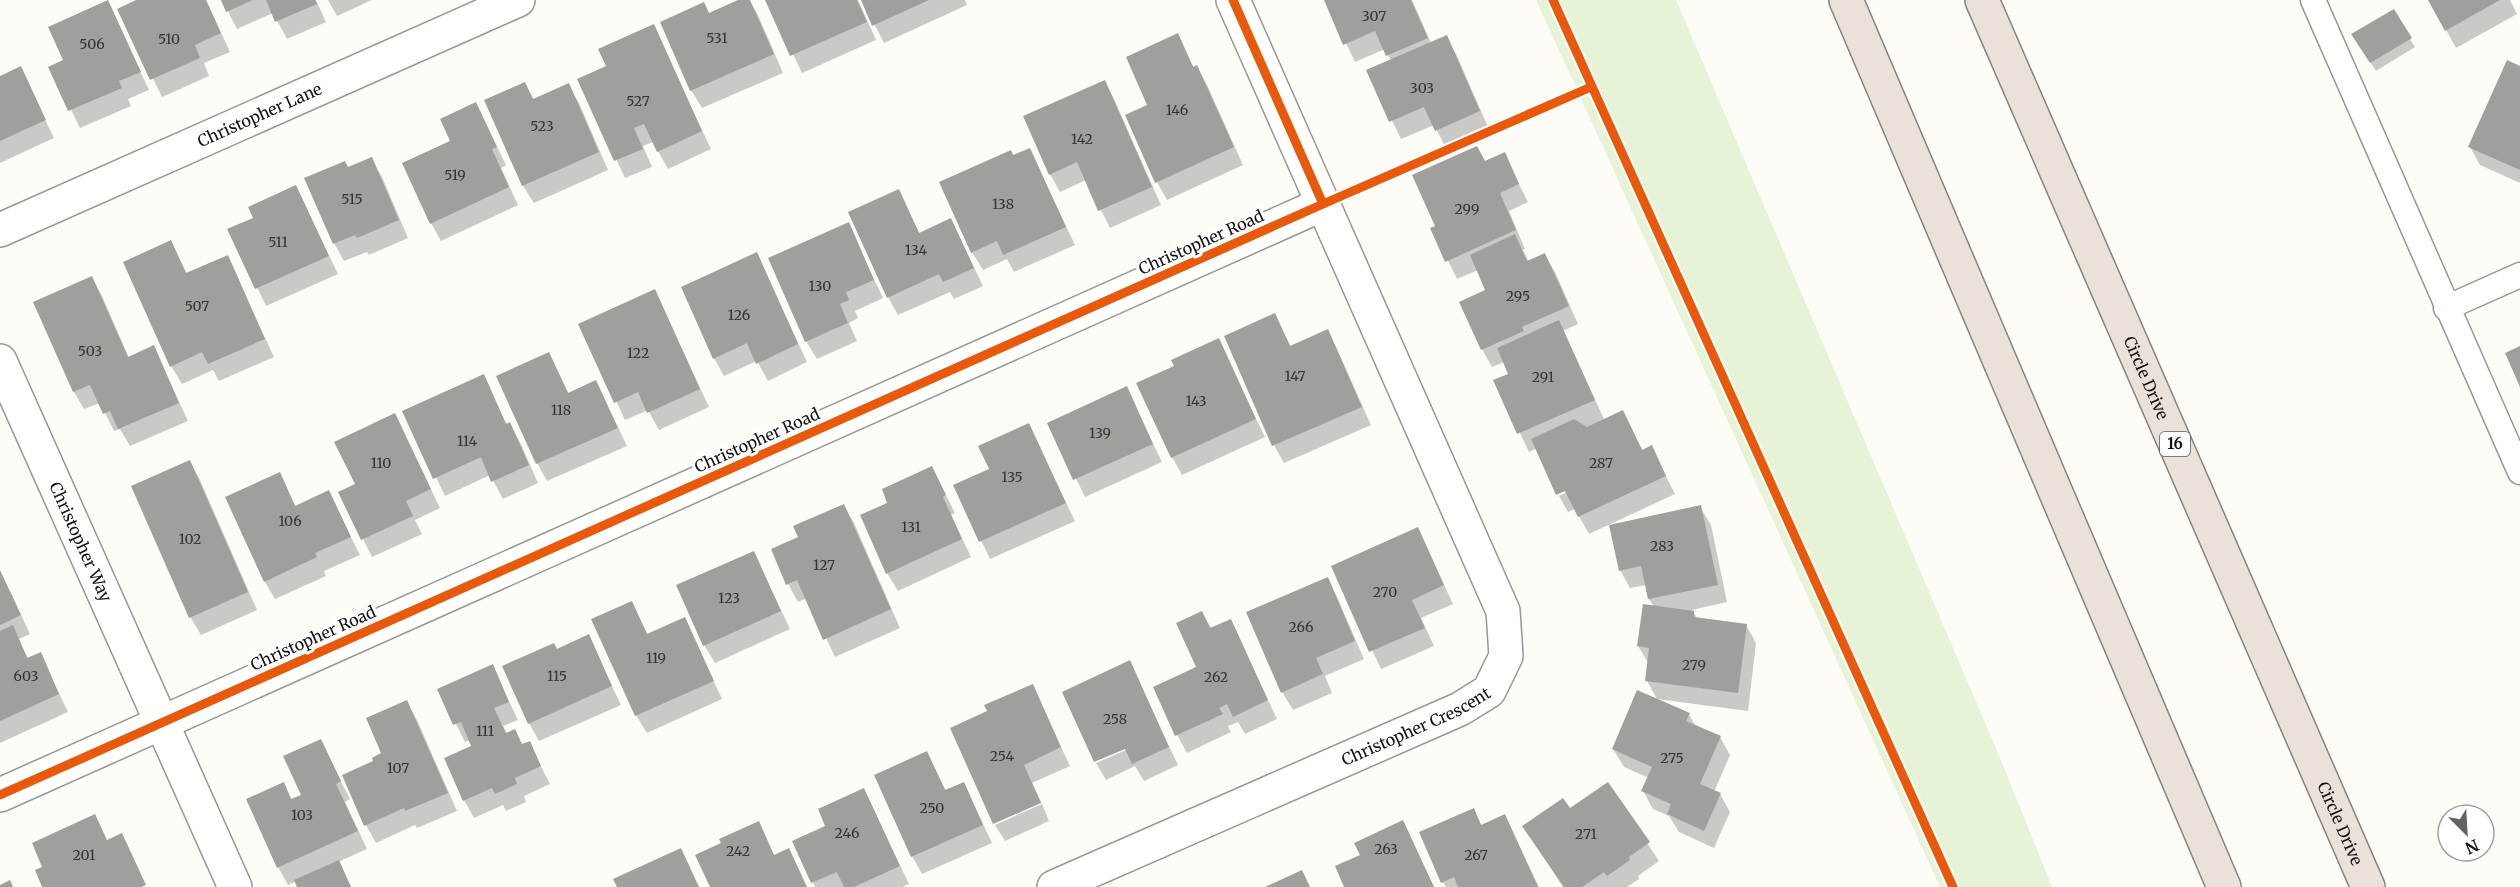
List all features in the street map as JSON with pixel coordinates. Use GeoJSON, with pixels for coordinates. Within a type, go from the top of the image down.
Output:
{"type":"FeatureCollection","features":[{"type":"Feature","properties":{"kind":"highway"},"geometry":{"type":"LineString","coordinates":[[1846,0],[2224,887]]}},
{"type":"Feature","properties":{"kind":"highway","name":"Circle Drive"},"geometry":{"type":"LineString","coordinates":[[1982,0],[2368,887]]}},
{"type":"Feature","properties":{"kind":"highway"},"geometry":{"type":"LineString","coordinates":[[2182,790],[2216,887]]}},
{"type":"Feature","properties":{"kind":"street","name":"Christopher Lane"},"geometry":{"type":"LineString","coordinates":[[0,230],[518,0]]}},
{"type":"Feature","properties":{"kind":"street"},"geometry":{"type":"LineString","coordinates":[[1233,0],[1323,204]]}},
{"type":"Feature","properties":{"kind":"street","name":"Christopher Road"},"geometry":{"type":"LineString","coordinates":[[0,795],[1323,204]]}},
{"type":"Feature","properties":{"kind":"street","name":"Christopher Crescent"},"geometry":{"type":"LineString","coordinates":[[1054,887],[1460,709],[1489,691],[1506,656],[1503,611],[1323,204]]}},
{"type":"Feature","properties":{"kind":"street","name":"Christopher Way"},"geometry":{"type":"LineString","coordinates":[[0,362],[161,722]]}},
{"type":"Feature","properties":{"kind":"street"},"geometry":{"type":"LineString","coordinates":[[161,722],[235,887]]}},
{"type":"Feature","properties":{"kind":"lane"},"geometry":{"type":"LineString","coordinates":[[2313,0],[2446,308],[2520,472]]}},
{"type":"Feature","properties":{"kind":"lane"},"geometry":{"type":"LineString","coordinates":[[2446,308],[2520,275]]}},
{"type":"Feature","properties":{"kind":"green space"},"geometry":{"type":"Polygon","coordinates":[[[1536,0],[1676,0],[1998,753],[2052,887],[1940,887],[1536,0]]]}},
{"type":"Feature","properties":{"kind":"building"},"geometry":{"type":"Polygon","coordinates":[[[108,0],[141,72],[119,81],[122,88],[68,111],[48,67],[63,60],[48,27],[108,0]]]}},
{"type":"Feature","properties":{"kind":"building"},"geometry":{"type":"Polygon","coordinates":[[[136,0],[206,0],[221,33],[195,45],[200,58],[150,80],[117,9],[136,0]]]}},
{"type":"Feature","properties":{"kind":"building"},"geometry":{"type":"Polygon","coordinates":[[[221,0],[253,0],[226,12],[221,0]]]}},
{"type":"Feature","properties":{"kind":"building"},"geometry":{"type":"Polygon","coordinates":[[[266,0],[315,0],[317,4],[275,22],[266,0]]]}},
{"type":"Feature","properties":{"kind":"building"},"geometry":{"type":"Polygon","coordinates":[[[738,0],[750,0],[774,54],[690,91],[660,22],[704,2],[709,13],[738,0]]]}},
{"type":"Feature","properties":{"kind":"building"},"geometry":{"type":"Polygon","coordinates":[[[765,0],[857,0],[867,22],[790,56],[765,0]]]}},
{"type":"Feature","properties":{"kind":"building"},"geometry":{"type":"Polygon","coordinates":[[[861,0],[929,0],[872,26],[861,0]]]}},
{"type":"Feature","properties":{"kind":"building"},"geometry":{"type":"Polygon","coordinates":[[[1324,0],[1411,0],[1428,38],[1386,56],[1375,31],[1343,45],[1324,0]]]}},
{"type":"Feature","properties":{"kind":"building"},"geometry":{"type":"Polygon","coordinates":[[[2428,0],[2500,0],[2445,31],[2428,0]]]}},
{"type":"Feature","properties":{"kind":"building"},"geometry":{"type":"Polygon","coordinates":[[[2394,9],[2412,38],[2370,63],[2351,34],[2394,9]]]}},
{"type":"Feature","properties":{"kind":"building"},"geometry":{"type":"Polygon","coordinates":[[[654,24],[702,131],[657,152],[644,124],[634,128],[643,149],[614,161],[577,79],[606,66],[598,49],[654,24]]]}},
{"type":"Feature","properties":{"kind":"building"},"geometry":{"type":"Polygon","coordinates":[[[1178,33],[1193,67],[1197,65],[1234,147],[1155,183],[1125,115],[1147,105],[1126,57],[1178,33]]]}},
{"type":"Feature","properties":{"kind":"building"},"geometry":{"type":"Polygon","coordinates":[[[1447,35],[1480,111],[1435,131],[1424,107],[1389,122],[1366,70],[1447,35]]]}},
{"type":"Feature","properties":{"kind":"building"},"geometry":{"type":"Polygon","coordinates":[[[2507,60],[2520,66],[2520,170],[2468,147],[2507,60]]]}},
{"type":"Feature","properties":{"kind":"building"},"geometry":{"type":"Polygon","coordinates":[[[21,66],[46,120],[0,141],[0,76],[21,66]]]}},
{"type":"Feature","properties":{"kind":"building"},"geometry":{"type":"Polygon","coordinates":[[[1105,80],[1152,187],[1098,211],[1077,162],[1049,175],[1023,116],[1105,80]]]}},
{"type":"Feature","properties":{"kind":"building"},"geometry":{"type":"Polygon","coordinates":[[[525,82],[533,99],[569,83],[599,152],[522,186],[484,100],[525,82]]]}},
{"type":"Feature","properties":{"kind":"building"},"geometry":{"type":"Polygon","coordinates":[[[476,102],[497,147],[492,149],[509,187],[430,224],[402,163],[450,141],[440,119],[476,102]]]}},
{"type":"Feature","properties":{"kind":"building"},"geometry":{"type":"Polygon","coordinates":[[[1477,146],[1485,161],[1505,152],[1519,184],[1500,193],[1516,230],[1445,262],[1430,228],[1435,226],[1412,175],[1477,146]]]}},
{"type":"Feature","properties":{"kind":"building"},"geometry":{"type":"Polygon","coordinates":[[[1030,148],[1066,227],[1003,255],[997,241],[971,253],[939,182],[1011,150],[1013,155],[1030,148]]]}},
{"type":"Feature","properties":{"kind":"building"},"geometry":{"type":"Polygon","coordinates":[[[372,157],[399,220],[357,238],[355,235],[333,244],[304,178],[345,161],[348,167],[372,157]]]}},
{"type":"Feature","properties":{"kind":"building"},"geometry":{"type":"Polygon","coordinates":[[[296,185],[329,256],[255,289],[227,229],[253,218],[248,207],[296,185]]]}},
{"type":"Feature","properties":{"kind":"building"},"geometry":{"type":"Polygon","coordinates":[[[899,189],[919,233],[951,218],[974,268],[943,282],[939,274],[887,298],[848,212],[899,189]]]}},
{"type":"Feature","properties":{"kind":"building"},"geometry":{"type":"Polygon","coordinates":[[[849,222],[874,280],[846,292],[849,300],[840,304],[848,323],[805,342],[768,258],[849,222]]]}},
{"type":"Feature","properties":{"kind":"building"},"geometry":{"type":"Polygon","coordinates":[[[1515,234],[1527,261],[1545,253],[1569,306],[1522,327],[1524,331],[1481,350],[1459,302],[1485,290],[1470,255],[1515,234]]]}},
{"type":"Feature","properties":{"kind":"building"},"geometry":{"type":"Polygon","coordinates":[[[171,240],[186,273],[228,255],[265,339],[208,364],[202,352],[170,367],[123,262],[171,240]]]}},
{"type":"Feature","properties":{"kind":"building"},"geometry":{"type":"Polygon","coordinates":[[[757,252],[798,344],[756,364],[747,343],[713,359],[681,287],[757,252]]]}},
{"type":"Feature","properties":{"kind":"building"},"geometry":{"type":"Polygon","coordinates":[[[92,276],[128,357],[154,345],[179,403],[118,429],[110,411],[103,414],[90,385],[73,392],[33,302],[92,276]]]}},
{"type":"Feature","properties":{"kind":"building"},"geometry":{"type":"Polygon","coordinates":[[[655,289],[700,389],[647,413],[638,392],[614,403],[578,324],[655,289]]]}},
{"type":"Feature","properties":{"kind":"building"},"geometry":{"type":"Polygon","coordinates":[[[1275,313],[1290,346],[1328,329],[1362,407],[1272,446],[1224,336],[1275,313]]]}},
{"type":"Feature","properties":{"kind":"building"},"geometry":{"type":"Polygon","coordinates":[[[1559,320],[1595,400],[1517,434],[1493,380],[1508,374],[1497,348],[1559,320]]]}},
{"type":"Feature","properties":{"kind":"building"},"geometry":{"type":"Polygon","coordinates":[[[1219,338],[1256,419],[1171,458],[1136,383],[1174,366],[1171,360],[1219,338]]]}},
{"type":"Feature","properties":{"kind":"building"},"geometry":{"type":"Polygon","coordinates":[[[2520,346],[2520,387],[2505,353],[2520,346]]]}},
{"type":"Feature","properties":{"kind":"building"},"geometry":{"type":"Polygon","coordinates":[[[549,352],[568,393],[596,380],[618,428],[536,464],[496,376],[549,352]]]}},
{"type":"Feature","properties":{"kind":"building"},"geometry":{"type":"Polygon","coordinates":[[[484,374],[506,424],[510,422],[529,465],[491,482],[481,457],[433,479],[402,411],[484,374]]]}},
{"type":"Feature","properties":{"kind":"building"},"geometry":{"type":"Polygon","coordinates":[[[1127,386],[1153,444],[1073,480],[1047,423],[1127,386]]]}},
{"type":"Feature","properties":{"kind":"building"},"geometry":{"type":"Polygon","coordinates":[[[1623,410],[1642,450],[1652,445],[1666,476],[1578,517],[1565,491],[1556,495],[1531,439],[1574,419],[1587,427],[1623,410]]]}},
{"type":"Feature","properties":{"kind":"building"},"geometry":{"type":"Polygon","coordinates":[[[395,413],[431,489],[406,501],[413,516],[361,540],[338,492],[355,484],[334,442],[395,413]]]}},
{"type":"Feature","properties":{"kind":"building"},"geometry":{"type":"Polygon","coordinates":[[[1029,423],[1066,503],[979,542],[953,485],[989,469],[978,446],[1029,423]]]}},
{"type":"Feature","properties":{"kind":"building"},"geometry":{"type":"Polygon","coordinates":[[[190,460],[248,592],[189,618],[131,486],[190,460]]]}},
{"type":"Feature","properties":{"kind":"building"},"geometry":{"type":"Polygon","coordinates":[[[932,466],[946,495],[943,497],[962,539],[886,574],[860,515],[887,503],[882,489],[932,466]]]}},
{"type":"Feature","properties":{"kind":"building"},"geometry":{"type":"Polygon","coordinates":[[[280,472],[295,506],[329,490],[351,537],[315,553],[317,557],[264,582],[225,497],[280,472]]]}},
{"type":"Feature","properties":{"kind":"building"},"geometry":{"type":"Polygon","coordinates":[[[844,504],[891,609],[823,640],[797,580],[786,585],[771,549],[798,537],[793,526],[844,504]]]}},
{"type":"Feature","properties":{"kind":"building"},"geometry":{"type":"Polygon","coordinates":[[[1701,505],[1718,585],[1648,599],[1641,566],[1619,571],[1609,525],[1701,505]]]}},
{"type":"Feature","properties":{"kind":"building"},"geometry":{"type":"Polygon","coordinates":[[[1418,527],[1444,585],[1412,600],[1425,628],[1369,652],[1331,566],[1418,527]]]}},
{"type":"Feature","properties":{"kind":"building"},"geometry":{"type":"Polygon","coordinates":[[[754,551],[781,611],[703,646],[676,585],[754,551]]]}},
{"type":"Feature","properties":{"kind":"building"},"geometry":{"type":"Polygon","coordinates":[[[0,570],[21,615],[0,625],[0,570]]]}},
{"type":"Feature","properties":{"kind":"building"},"geometry":{"type":"Polygon","coordinates":[[[1328,577],[1355,641],[1316,658],[1323,674],[1281,693],[1246,612],[1328,577]]]}},
{"type":"Feature","properties":{"kind":"building"},"geometry":{"type":"Polygon","coordinates":[[[632,601],[647,634],[685,617],[714,681],[635,716],[591,619],[632,601]]]}},
{"type":"Feature","properties":{"kind":"building"},"geometry":{"type":"Polygon","coordinates":[[[1643,604],[1694,611],[1694,617],[1747,624],[1738,693],[1645,681],[1649,648],[1637,646],[1643,604]]]}},
{"type":"Feature","properties":{"kind":"building"},"geometry":{"type":"Polygon","coordinates":[[[1202,611],[1210,628],[1231,619],[1268,700],[1233,717],[1227,704],[1219,708],[1223,714],[1175,736],[1153,687],[1196,667],[1176,623],[1202,611]]]}},
{"type":"Feature","properties":{"kind":"building"},"geometry":{"type":"Polygon","coordinates":[[[13,625],[27,658],[41,652],[59,694],[0,721],[0,631],[13,625]]]}},
{"type":"Feature","properties":{"kind":"building"},"geometry":{"type":"Polygon","coordinates":[[[589,634],[612,686],[528,724],[502,666],[554,643],[557,649],[589,634]]]}},
{"type":"Feature","properties":{"kind":"building"},"geometry":{"type":"Polygon","coordinates":[[[1130,660],[1169,747],[1132,764],[1125,749],[1094,762],[1062,692],[1130,660]]]}},
{"type":"Feature","properties":{"kind":"building"},"geometry":{"type":"Polygon","coordinates":[[[493,664],[509,702],[494,708],[506,733],[515,729],[522,744],[530,741],[541,766],[515,778],[517,784],[495,794],[492,788],[463,801],[444,758],[471,746],[461,722],[453,725],[437,689],[493,664]]]}},
{"type":"Feature","properties":{"kind":"building"},"geometry":{"type":"Polygon","coordinates":[[[1033,684],[1061,747],[1024,765],[1041,803],[993,824],[950,728],[987,711],[984,705],[1033,684]]]}},
{"type":"Feature","properties":{"kind":"building"},"geometry":{"type":"Polygon","coordinates":[[[1637,690],[1690,713],[1686,721],[1721,736],[1700,784],[1721,793],[1704,831],[1667,814],[1671,804],[1641,791],[1652,767],[1612,749],[1637,690]]]}},
{"type":"Feature","properties":{"kind":"building"},"geometry":{"type":"Polygon","coordinates":[[[407,700],[448,793],[405,811],[404,808],[364,826],[342,775],[373,761],[372,758],[381,753],[366,718],[407,700]]]}},
{"type":"Feature","properties":{"kind":"building"},"geometry":{"type":"Polygon","coordinates":[[[321,739],[341,781],[336,784],[358,831],[277,868],[246,799],[284,782],[291,799],[301,795],[283,756],[321,739]]]}},
{"type":"Feature","properties":{"kind":"building"},"geometry":{"type":"Polygon","coordinates":[[[927,751],[945,790],[964,782],[983,825],[911,857],[874,775],[927,751]]]}},
{"type":"Feature","properties":{"kind":"building"},"geometry":{"type":"Polygon","coordinates":[[[1608,782],[1650,842],[1607,876],[1604,872],[1582,887],[1564,887],[1522,826],[1563,798],[1570,808],[1608,782]]]}},
{"type":"Feature","properties":{"kind":"building"},"geometry":{"type":"Polygon","coordinates":[[[864,788],[900,866],[854,887],[844,887],[837,872],[811,883],[792,841],[825,826],[818,809],[864,788]]]}},
{"type":"Feature","properties":{"kind":"building"},"geometry":{"type":"Polygon","coordinates":[[[1474,808],[1481,825],[1505,814],[1538,887],[1458,887],[1454,877],[1441,883],[1419,832],[1474,808]]]}},
{"type":"Feature","properties":{"kind":"building"},"geometry":{"type":"Polygon","coordinates":[[[95,814],[107,840],[122,833],[146,885],[141,887],[42,887],[35,870],[42,867],[32,843],[95,814]]]}},
{"type":"Feature","properties":{"kind":"building"},"geometry":{"type":"Polygon","coordinates":[[[1403,820],[1434,887],[1344,887],[1335,866],[1360,855],[1354,843],[1403,820]]]}},
{"type":"Feature","properties":{"kind":"building"},"geometry":{"type":"Polygon","coordinates":[[[759,821],[774,855],[789,848],[807,887],[710,887],[695,855],[721,843],[719,839],[759,821]]]}},
{"type":"Feature","properties":{"kind":"building"},"geometry":{"type":"Polygon","coordinates":[[[681,848],[699,887],[617,887],[613,879],[681,848]]]}},
{"type":"Feature","properties":{"kind":"building"},"geometry":{"type":"Polygon","coordinates":[[[339,860],[351,887],[297,887],[294,880],[339,860]]]}},
{"type":"Feature","properties":{"kind":"building"},"geometry":{"type":"Polygon","coordinates":[[[1302,870],[1310,887],[1265,887],[1302,870]]]}},
{"type":"Feature","properties":{"kind":"building"},"geometry":{"type":"Polygon","coordinates":[[[10,880],[13,887],[0,887],[0,885],[10,880]]]}},
{"type":"Feature","properties":{"kind":"cycle path"},"geometry":{"type":"LineString","coordinates":[[0,795],[1323,204],[1233,0]]}},
{"type":"Feature","properties":{"kind":"cycle path"},"geometry":{"type":"LineString","coordinates":[[1553,0],[1953,887]]}},
{"type":"Feature","properties":{"kind":"cycle path"},"geometry":{"type":"LineString","coordinates":[[1323,204],[1591,87]]}}]}
